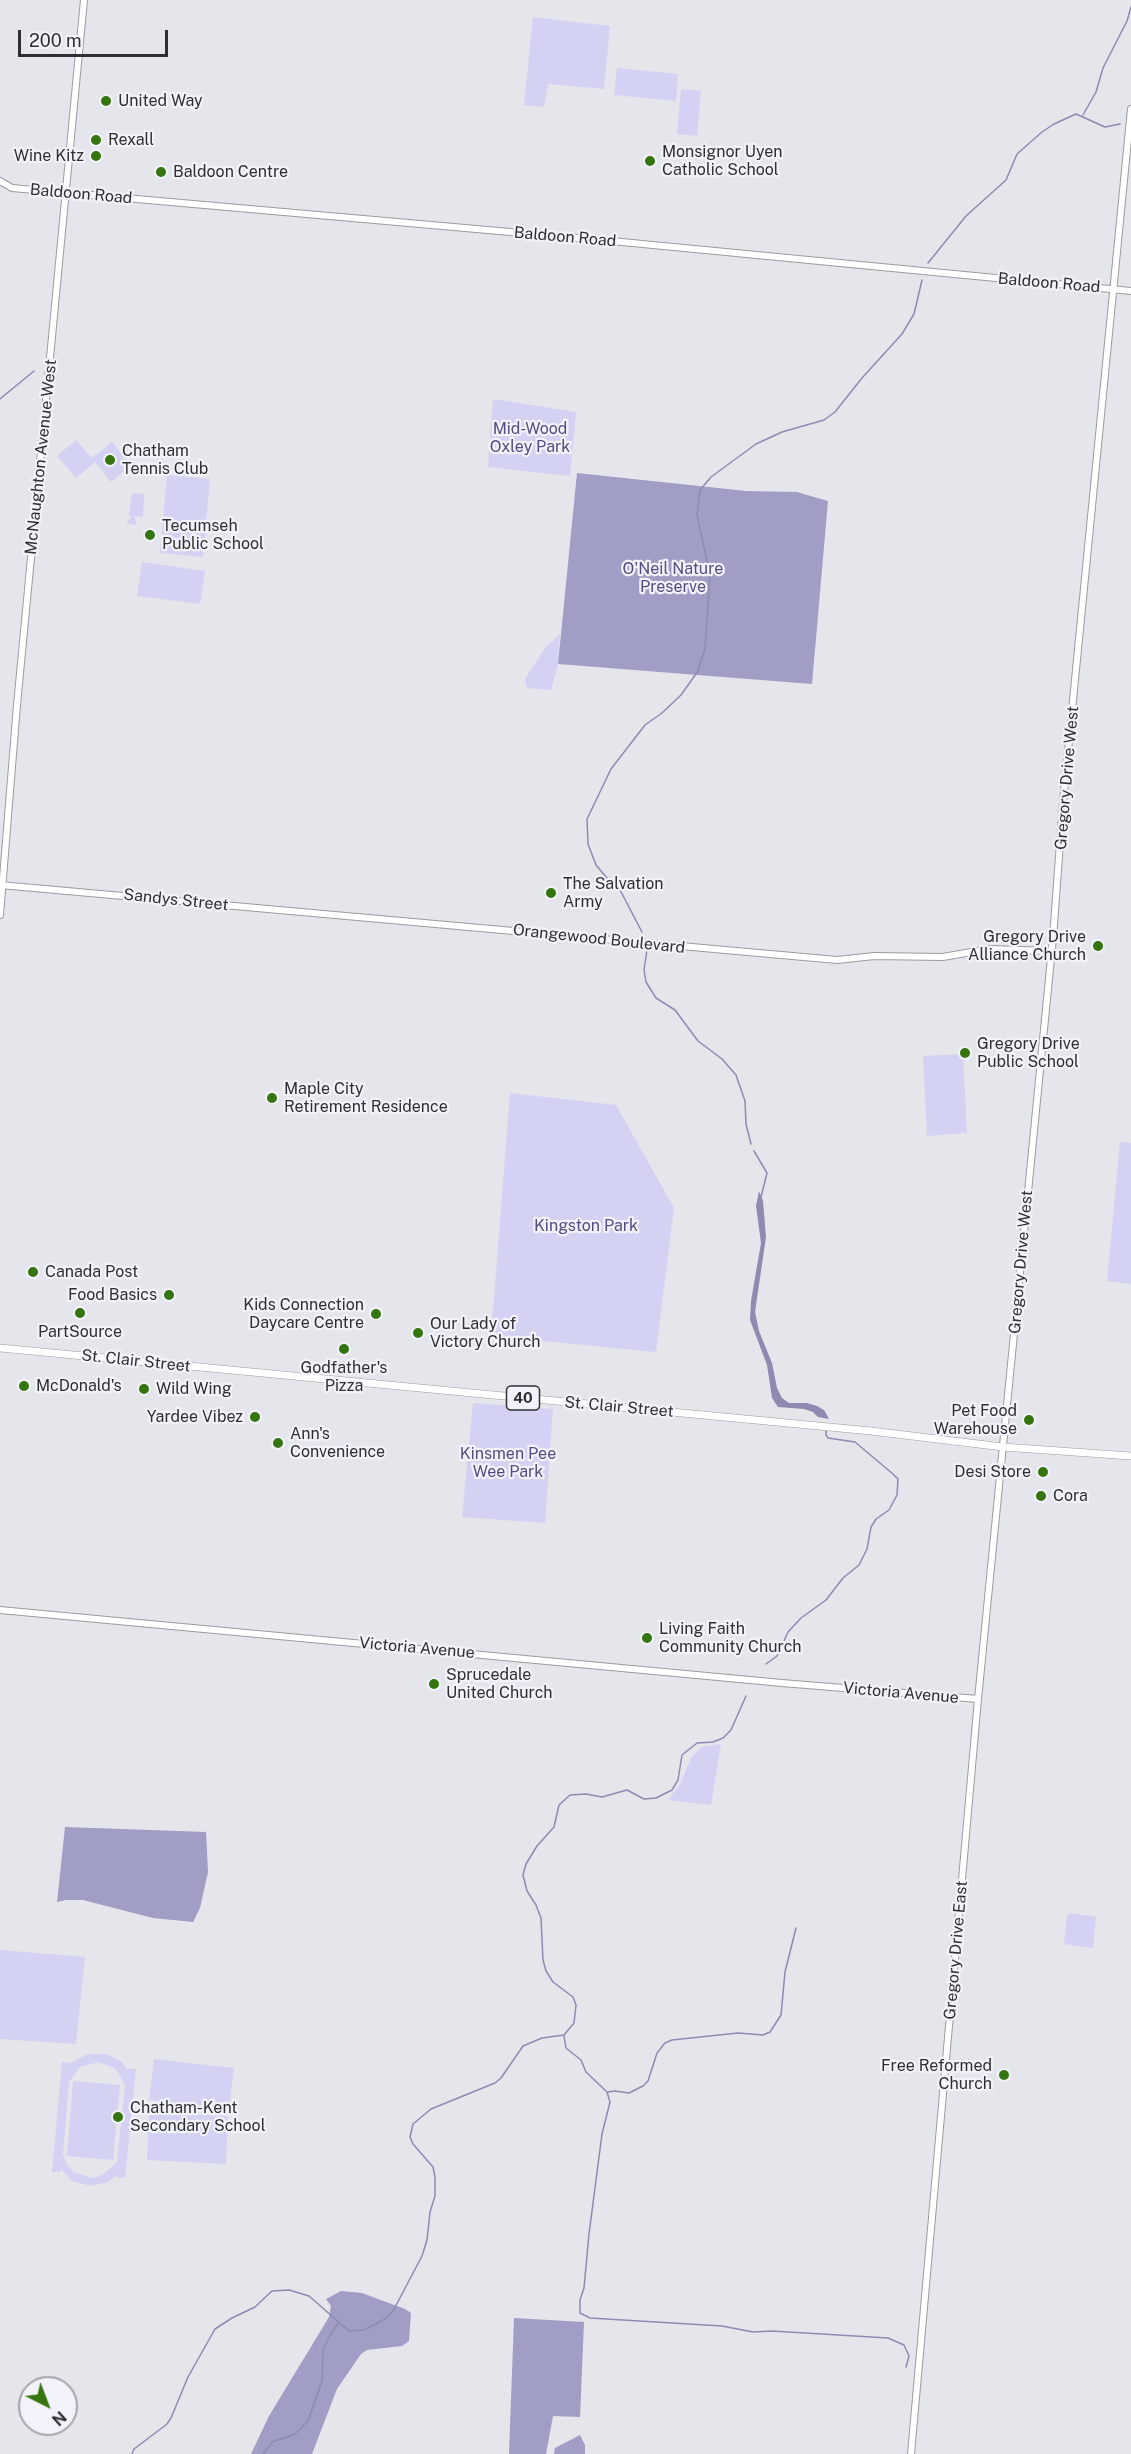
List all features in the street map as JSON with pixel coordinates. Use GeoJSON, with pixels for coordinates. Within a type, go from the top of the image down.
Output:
{"type":"FeatureCollection","features":[{"type":"Feature","properties":{"kind":"main road","name":"St. Clair Street"},"geometry":{"type":"LineString","coordinates":[[0,1348],[827,1427],[1003,1447],[1131,1456]]}},
{"type":"Feature","properties":{"kind":"street","name":"McNaughton Avenue West"},"geometry":{"type":"LineString","coordinates":[[0,915],[18,693],[84,0]]}},
{"type":"Feature","properties":{"kind":"street","name":"Gregory Drive West"},"geometry":{"type":"LineString","coordinates":[[1003,1447],[1131,109]]}},
{"type":"Feature","properties":{"kind":"street","name":"Baldoon Road"},"geometry":{"type":"LineString","coordinates":[[0,181],[12,188],[601,240],[1131,291]]}},
{"type":"Feature","properties":{"kind":"street","name":"Sandys Street"},"geometry":{"type":"LineString","coordinates":[[1,885],[352,916]]}},
{"type":"Feature","properties":{"kind":"street","name":"Orangewood Boulevard"},"geometry":{"type":"LineString","coordinates":[[352,916],[601,940],[847,960],[874,956],[943,957],[988,950],[1052,951]]}},
{"type":"Feature","properties":{"kind":"street","name":"Gregory Drive East"},"geometry":{"type":"LineString","coordinates":[[911,2454],[978,1699],[1003,1447]]}},
{"type":"Feature","properties":{"kind":"street","name":"Victoria Avenue"},"geometry":{"type":"LineString","coordinates":[[0,1611],[978,1699]]}},
{"type":"Feature","properties":{"kind":"green space"},"geometry":{"type":"Polygon","coordinates":[[[533,17],[610,26],[604,89],[548,84],[544,107],[524,105],[533,17]]]}},
{"type":"Feature","properties":{"kind":"green space"},"geometry":{"type":"Polygon","coordinates":[[[617,68],[678,74],[676,101],[614,95],[617,68]]]}},
{"type":"Feature","properties":{"kind":"green space"},"geometry":{"type":"Polygon","coordinates":[[[681,89],[701,91],[697,136],[677,134],[681,89]]]}},
{"type":"Feature","properties":{"kind":"green space","name":"Mid-Wood Oxley Park"},"geometry":{"type":"Polygon","coordinates":[[[493,399],[576,412],[570,476],[488,467],[493,399]]]}},
{"type":"Feature","properties":{"kind":"green space"},"geometry":{"type":"Polygon","coordinates":[[[76,440],[92,458],[112,442],[131,465],[111,482],[95,462],[76,478],[57,456],[76,440]]]}},
{"type":"Feature","properties":{"kind":"green space","name":"O'Neil Nature Preserve"},"geometry":{"type":"Polygon","coordinates":[[[577,473],[746,491],[797,492],[828,501],[812,684],[558,664],[577,473]]]}},
{"type":"Feature","properties":{"kind":"green space"},"geometry":{"type":"Polygon","coordinates":[[[167,475],[210,479],[203,557],[160,553],[167,475]]]}},
{"type":"Feature","properties":{"kind":"green space"},"geometry":{"type":"Polygon","coordinates":[[[132,493],[144,494],[143,517],[134,516],[137,524],[134,525],[126,523],[132,516],[129,516],[132,493]]]}},
{"type":"Feature","properties":{"kind":"green space"},"geometry":{"type":"Polygon","coordinates":[[[142,562],[205,571],[200,604],[137,596],[142,562]]]}},
{"type":"Feature","properties":{"kind":"green space"},"geometry":{"type":"Polygon","coordinates":[[[560,634],[558,664],[551,690],[527,688],[525,679],[545,648],[560,634]]]}},
{"type":"Feature","properties":{"kind":"green space"},"geometry":{"type":"Polygon","coordinates":[[[963,1054],[967,1133],[927,1136],[923,1056],[963,1054]]]}},
{"type":"Feature","properties":{"kind":"green space","name":"Kingston Park"},"geometry":{"type":"Polygon","coordinates":[[[510,1093],[616,1105],[674,1208],[656,1352],[491,1336],[510,1093]]]}},
{"type":"Feature","properties":{"kind":"green space"},"geometry":{"type":"Polygon","coordinates":[[[1120,1142],[1131,1143],[1131,1284],[1107,1281],[1120,1142]]]}},
{"type":"Feature","properties":{"kind":"green space","name":"Kinsmen Pee Wee Park"},"geometry":{"type":"Polygon","coordinates":[[[473,1403],[553,1409],[545,1523],[462,1517],[473,1403]]]}},
{"type":"Feature","properties":{"kind":"green space"},"geometry":{"type":"Polygon","coordinates":[[[721,1744],[711,1805],[668,1800],[680,1784],[691,1758],[701,1747],[721,1744]]]}},
{"type":"Feature","properties":{"kind":"green space"},"geometry":{"type":"Polygon","coordinates":[[[65,1827],[206,1832],[208,1872],[200,1908],[193,1922],[153,1918],[83,1900],[57,1902],[65,1827]]]}},
{"type":"Feature","properties":{"kind":"green space"},"geometry":{"type":"Polygon","coordinates":[[[1070,1913],[1096,1917],[1093,1948],[1064,1944],[1067,1916],[1070,1913]]]}},
{"type":"Feature","properties":{"kind":"green space"},"geometry":{"type":"Polygon","coordinates":[[[0,1950],[85,1957],[76,2044],[0,2039],[0,1950]]]}},
{"type":"Feature","properties":{"kind":"green space"},"geometry":{"type":"Polygon","coordinates":[[[88,2054],[107,2054],[122,2062],[127,2069],[136,2069],[125,2178],[117,2178],[117,2175],[108,2182],[91,2186],[72,2181],[61,2169],[60,2172],[52,2172],[62,2062],[71,2063],[88,2054]],[[99,2062],[80,2067],[69,2082],[63,2155],[74,2172],[92,2178],[102,2175],[117,2162],[125,2086],[116,2069],[99,2062]]]}},
{"type":"Feature","properties":{"kind":"green space"},"geometry":{"type":"Polygon","coordinates":[[[154,2059],[234,2068],[229,2109],[149,2100],[154,2059]]]}},
{"type":"Feature","properties":{"kind":"green space"},"geometry":{"type":"Polygon","coordinates":[[[73,2081],[120,2085],[113,2160],[67,2156],[73,2081]]]}},
{"type":"Feature","properties":{"kind":"green space"},"geometry":{"type":"Polygon","coordinates":[[[149,2113],[228,2116],[226,2164],[147,2160],[149,2113]]]}},
{"type":"Feature","properties":{"kind":"green space"},"geometry":{"type":"Polygon","coordinates":[[[341,2291],[362,2293],[411,2313],[409,2341],[402,2346],[367,2350],[361,2354],[337,2389],[312,2454],[251,2454],[269,2416],[329,2317],[331,2306],[326,2299],[341,2291]]]}},
{"type":"Feature","properties":{"kind":"green space"},"geometry":{"type":"Polygon","coordinates":[[[514,2318],[584,2322],[580,2417],[553,2416],[546,2454],[509,2454],[514,2318]]]}},
{"type":"Feature","properties":{"kind":"green space"},"geometry":{"type":"Polygon","coordinates":[[[580,2435],[585,2445],[585,2454],[554,2454],[555,2448],[580,2435]]]}},
{"type":"Feature","properties":{"kind":"shaded area"},"geometry":{"type":"Polygon","coordinates":[[[759,1191],[763,1201],[766,1237],[755,1312],[759,1331],[772,1363],[777,1388],[782,1398],[789,1403],[807,1403],[817,1406],[824,1410],[829,1419],[818,1417],[813,1412],[804,1409],[778,1407],[772,1398],[767,1365],[750,1320],[761,1243],[756,1206],[759,1191]]]}},
{"type":"Feature","properties":{"kind":"waterway"},"geometry":{"type":"LineString","coordinates":[[1083,115],[1096,92],[1103,68],[1127,21],[1131,7]]}},
{"type":"Feature","properties":{"kind":"waterway"},"geometry":{"type":"LineString","coordinates":[[928,263],[966,216],[1006,180],[1017,154],[1042,132],[1076,114],[1105,127],[1120,124]]}},
{"type":"Feature","properties":{"kind":"waterway"},"geometry":{"type":"LineString","coordinates":[[642,932],[619,888],[612,884],[596,865],[588,844],[587,819],[611,769],[645,725],[681,695],[698,671],[705,648],[710,575],[697,515],[700,490],[711,477],[756,444],[782,432],[824,420],[835,412],[902,334],[914,314],[922,280]]}},
{"type":"Feature","properties":{"kind":"waterway"},"geometry":{"type":"LineString","coordinates":[[0,399],[34,371]]}},
{"type":"Feature","properties":{"kind":"waterway"},"geometry":{"type":"LineString","coordinates":[[647,950],[644,970],[646,982],[656,998],[675,1010],[698,1041],[722,1059],[736,1075],[745,1101],[746,1124],[751,1144]]}},
{"type":"Feature","properties":{"kind":"waterway"},"geometry":{"type":"LineString","coordinates":[[754,1151],[767,1173],[761,1197]]}},
{"type":"Feature","properties":{"kind":"waterway"},"geometry":{"type":"LineString","coordinates":[[766,1664],[777,1656],[788,1632],[801,1618],[826,1600],[843,1578],[859,1565],[867,1549],[871,1527],[876,1519],[889,1510],[897,1495],[898,1479],[893,1474],[855,1442],[828,1438],[826,1428]]}},
{"type":"Feature","properties":{"kind":"waterway"},"geometry":{"type":"LineString","coordinates":[[132,2454],[134,2449],[167,2424],[171,2418],[188,2377],[215,2329],[255,2307],[272,2291],[289,2290],[309,2296],[349,2331],[364,2330],[385,2319],[393,2311],[422,2256],[435,2196],[433,2167],[413,2144],[410,2137],[413,2124],[431,2109],[495,2083],[523,2046],[542,2038],[564,2035],[574,2023],[576,2005],[573,1997],[553,1982],[546,1971],[543,1960],[541,1918],[527,1891],[523,1875],[526,1864],[537,1846],[554,1827],[559,1805],[570,1795],[586,1794],[602,1797],[627,1790],[644,1799],[656,1798],[672,1790],[678,1780],[682,1755],[697,1743],[713,1742],[723,1738],[731,1730],[746,1696]]}},
{"type":"Feature","properties":{"kind":"waterway"},"geometry":{"type":"LineString","coordinates":[[608,2092],[629,2093],[643,2086],[648,2081],[657,2053],[665,2043],[672,2040],[738,2033],[763,2035],[770,2032],[781,2015],[785,1972],[796,1928]]}},
{"type":"Feature","properties":{"kind":"waterway"},"geometry":{"type":"LineString","coordinates":[[564,2036],[566,2048],[581,2060],[586,2072],[607,2092],[610,2102],[602,2134],[580,2313],[590,2318],[722,2326],[753,2332],[772,2331],[888,2338],[904,2345],[909,2356],[906,2367]]}},
{"type":"Feature","properties":{"kind":"waterway"},"geometry":{"type":"LineString","coordinates":[[263,2454],[272,2442],[295,2434],[308,2421],[322,2381],[323,2351],[339,2322]]}},
{"type":"Feature","properties":{"kind":"place","name":"United Way"},"geometry":{"type":"Point","coordinates":[106,101]}},
{"type":"Feature","properties":{"kind":"place","name":"Rexall"},"geometry":{"type":"Point","coordinates":[96,140]}},
{"type":"Feature","properties":{"kind":"place","name":"Wine Kitz"},"geometry":{"type":"Point","coordinates":[96,156]}},
{"type":"Feature","properties":{"kind":"place","name":"Monsignor Uyen Catholic School"},"geometry":{"type":"Point","coordinates":[650,161]}},
{"type":"Feature","properties":{"kind":"place","name":"Baldoon Centre"},"geometry":{"type":"Point","coordinates":[161,172]}},
{"type":"Feature","properties":{"kind":"place","name":"Chatham Tennis Club"},"geometry":{"type":"Point","coordinates":[110,460]}},
{"type":"Feature","properties":{"kind":"place","name":"Tecumseh Public School"},"geometry":{"type":"Point","coordinates":[150,535]}},
{"type":"Feature","properties":{"kind":"place","name":"The Salvation Army"},"geometry":{"type":"Point","coordinates":[551,893]}},
{"type":"Feature","properties":{"kind":"place","name":"Gregory Drive Alliance Church"},"geometry":{"type":"Point","coordinates":[1098,946]}},
{"type":"Feature","properties":{"kind":"place","name":"Gregory Drive Public School"},"geometry":{"type":"Point","coordinates":[965,1053]}},
{"type":"Feature","properties":{"kind":"place","name":"Maple City Retirement Residence"},"geometry":{"type":"Point","coordinates":[272,1098]}},
{"type":"Feature","properties":{"kind":"place","name":"Canada Post"},"geometry":{"type":"Point","coordinates":[33,1272]}},
{"type":"Feature","properties":{"kind":"place","name":"Food Basics"},"geometry":{"type":"Point","coordinates":[169,1295]}},
{"type":"Feature","properties":{"kind":"place","name":"PartSource"},"geometry":{"type":"Point","coordinates":[80,1313]}},
{"type":"Feature","properties":{"kind":"place","name":"Kids Connection Daycare Centre"},"geometry":{"type":"Point","coordinates":[376,1314]}},
{"type":"Feature","properties":{"kind":"place","name":"Our Lady of Victory Church"},"geometry":{"type":"Point","coordinates":[418,1333]}},
{"type":"Feature","properties":{"kind":"place","name":"Godfather's Pizza"},"geometry":{"type":"Point","coordinates":[344,1349]}},
{"type":"Feature","properties":{"kind":"place","name":"McDonald's"},"geometry":{"type":"Point","coordinates":[24,1386]}},
{"type":"Feature","properties":{"kind":"place","name":"Wild Wing"},"geometry":{"type":"Point","coordinates":[144,1389]}},
{"type":"Feature","properties":{"kind":"place","name":"Yardee Vibez"},"geometry":{"type":"Point","coordinates":[255,1417]}},
{"type":"Feature","properties":{"kind":"place","name":"Pet Food Warehouse"},"geometry":{"type":"Point","coordinates":[1029,1420]}},
{"type":"Feature","properties":{"kind":"place","name":"Ann's Convenience"},"geometry":{"type":"Point","coordinates":[278,1443]}},
{"type":"Feature","properties":{"kind":"place","name":"Desi Store"},"geometry":{"type":"Point","coordinates":[1043,1472]}},
{"type":"Feature","properties":{"kind":"place","name":"Cora"},"geometry":{"type":"Point","coordinates":[1041,1496]}},
{"type":"Feature","properties":{"kind":"place","name":"Living Faith Community Church"},"geometry":{"type":"Point","coordinates":[647,1638]}},
{"type":"Feature","properties":{"kind":"place","name":"Sprucedale United Church"},"geometry":{"type":"Point","coordinates":[434,1684]}},
{"type":"Feature","properties":{"kind":"place","name":"Free Reformed Church"},"geometry":{"type":"Point","coordinates":[1004,2075]}},
{"type":"Feature","properties":{"kind":"place","name":"Chatham-Kent Secondary School"},"geometry":{"type":"Point","coordinates":[118,2117]}}]}
